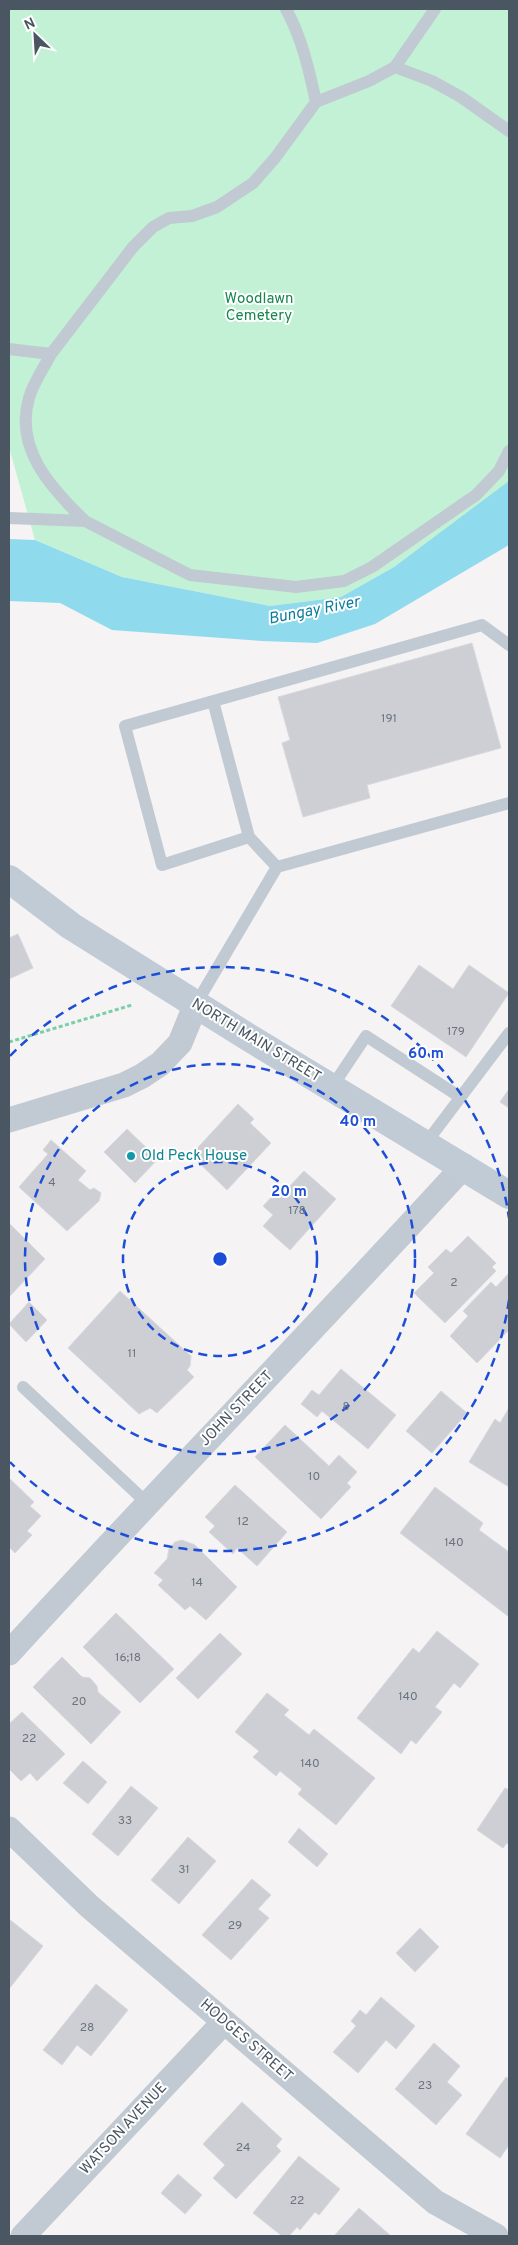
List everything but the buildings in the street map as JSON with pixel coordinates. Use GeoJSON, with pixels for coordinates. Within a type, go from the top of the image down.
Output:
{"type":"FeatureCollection","features":[{"type":"Feature","properties":{"kind":"main road","name":"NORTH MAIN STREET"},"geometry":{"type":"LineString","coordinates":[[9,879],[71,926],[509,1195]]}},
{"type":"Feature","properties":{"kind":"street"},"geometry":{"type":"LineString","coordinates":[[9,1120],[124,1085],[142,1076],[160,1064],[180,1043],[196,1004]]}},
{"type":"Feature","properties":{"kind":"street","name":"JOHN STREET"},"geometry":{"type":"LineString","coordinates":[[9,1653],[147,1503],[327,1315],[464,1166]]}},
{"type":"Feature","properties":{"kind":"street","name":"HODGES STREET"},"geometry":{"type":"LineString","coordinates":[[9,1829],[89,1906],[435,2202],[496,2236]]}},
{"type":"Feature","properties":{"kind":"street","name":"WATSON AVENUE"},"geometry":{"type":"LineString","coordinates":[[23,2236],[224,2022]]}},
{"type":"Feature","properties":{"kind":"lane"},"geometry":{"type":"LineString","coordinates":[[286,9],[296,26],[307,61],[316,102]]}},
{"type":"Feature","properties":{"kind":"lane"},"geometry":{"type":"LineString","coordinates":[[435,9],[395,67],[369,81],[316,102],[275,158],[253,183],[217,207],[192,216],[169,218],[153,226],[133,247],[51,354],[29,396],[25,414],[29,442],[38,467],[53,490],[85,521],[190,575],[296,587],[344,581],[372,567],[476,495],[498,471],[509,451]]}},
{"type":"Feature","properties":{"kind":"lane"},"geometry":{"type":"LineString","coordinates":[[395,67],[432,81],[461,97],[509,131]]}},
{"type":"Feature","properties":{"kind":"lane"},"geometry":{"type":"LineString","coordinates":[[9,349],[51,354]]}},
{"type":"Feature","properties":{"kind":"lane"},"geometry":{"type":"LineString","coordinates":[[9,518],[85,521]]}},
{"type":"Feature","properties":{"kind":"lane"},"geometry":{"type":"LineString","coordinates":[[249,836],[162,865],[125,726],[482,625],[509,645]]}},
{"type":"Feature","properties":{"kind":"lane"},"geometry":{"type":"LineString","coordinates":[[213,701],[249,836],[277,867]]}},
{"type":"Feature","properties":{"kind":"lane"},"geometry":{"type":"LineString","coordinates":[[196,1004],[277,867],[509,803]]}},
{"type":"Feature","properties":{"kind":"lane"},"geometry":{"type":"LineString","coordinates":[[426,1143],[509,1033]]}},
{"type":"Feature","properties":{"kind":"lane"},"geometry":{"type":"LineString","coordinates":[[332,1087],[366,1036],[460,1097]]}},
{"type":"Feature","properties":{"kind":"lane"},"geometry":{"type":"LineString","coordinates":[[23,1387],[147,1503]]}},
{"type":"Feature","properties":{"kind":"path"},"geometry":{"type":"LineString","coordinates":[[9,1042],[132,1005]]}},
{"type":"Feature","properties":{"kind":"green space","name":"Woodlawn Cemetery"},"geometry":{"type":"Polygon","coordinates":[[[9,9],[509,9],[509,481],[506,485],[394,567],[341,597],[270,606],[122,577],[35,540],[9,447],[9,9]]]}},
{"type":"Feature","properties":{"kind":"water","name":"Bungay River"},"geometry":{"type":"Polygon","coordinates":[[[509,481],[509,545],[375,624],[317,643],[112,630],[60,603],[9,601],[9,539],[35,540],[122,577],[270,606],[341,597],[394,567],[509,481]]]}},
{"type":"Feature","properties":{"kind":"place","name":"Old Peck House"},"geometry":{"type":"Point","coordinates":[131,1156]}}]}
